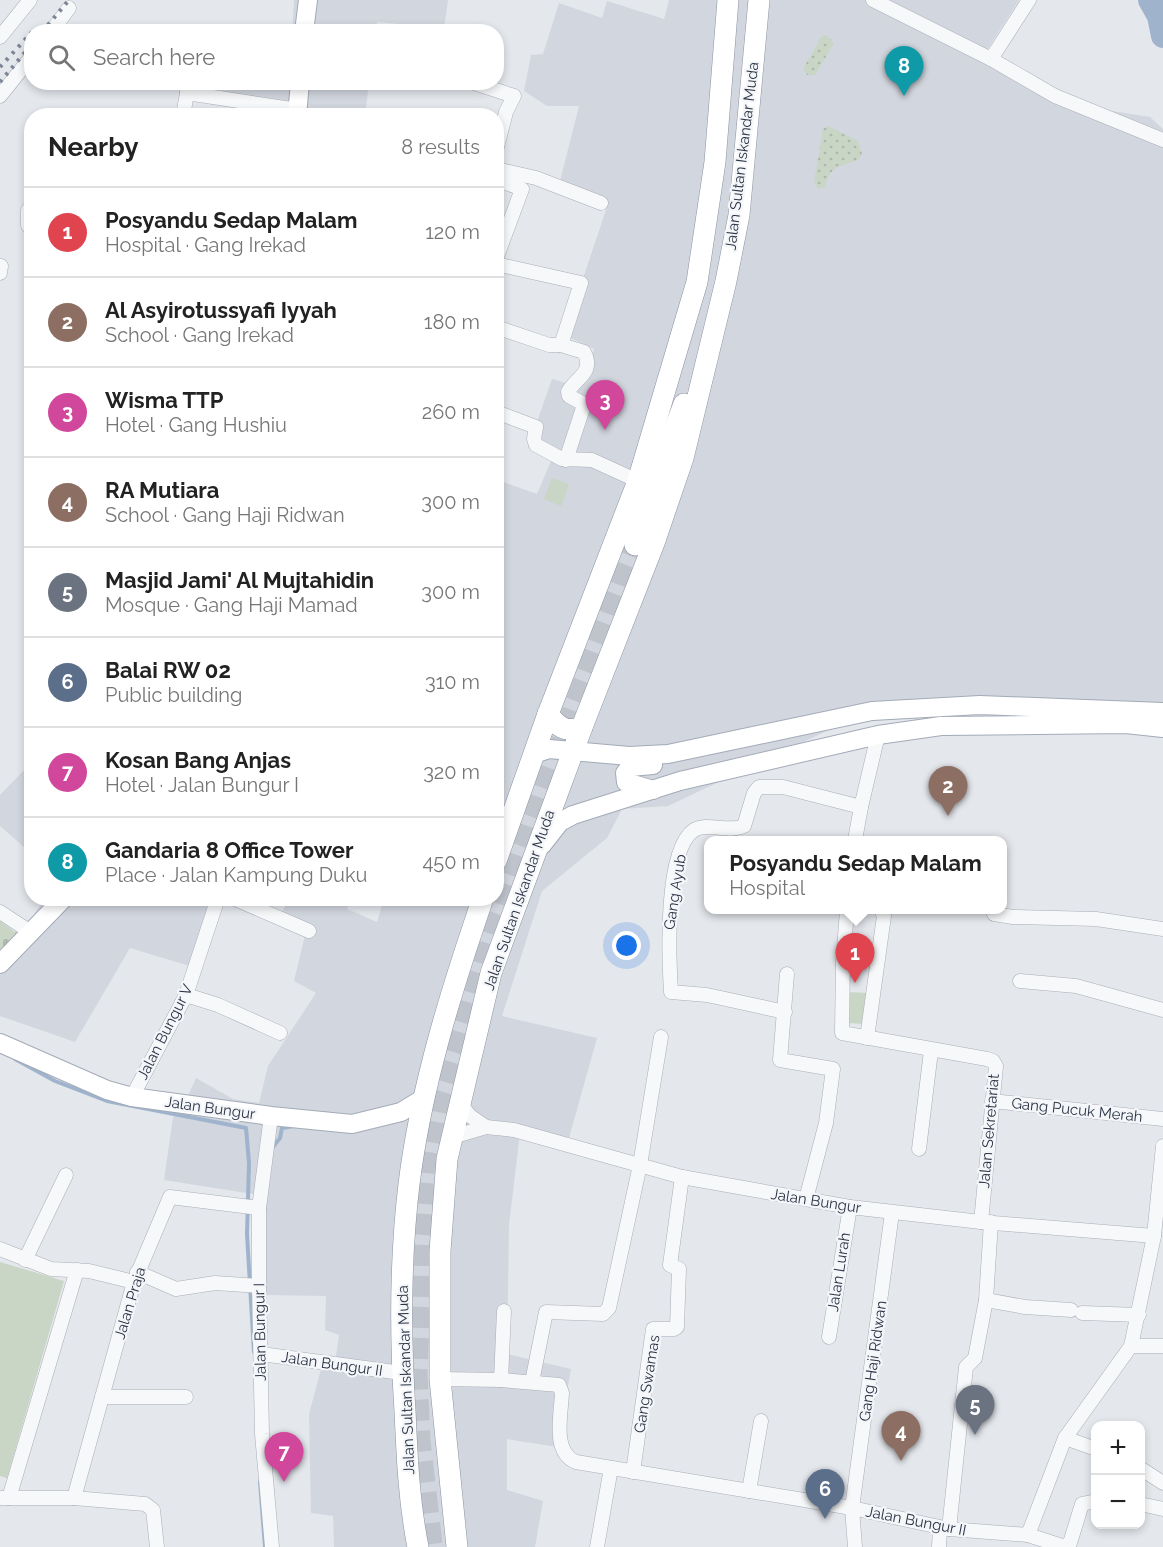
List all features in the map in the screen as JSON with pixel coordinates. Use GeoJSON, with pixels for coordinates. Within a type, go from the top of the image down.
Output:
{"type":"FeatureCollection","features":[{"type":"Feature","properties":{"kind":"highway","name":"Jalan Sultan Iskandar Muda"},"geometry":{"type":"LineString","coordinates":[[635,545],[644,486],[669,417],[680,338],[697,282],[715,162],[728,0]]}},
{"type":"Feature","properties":{"kind":"highway","name":"Jalan Sultan Iskandar Muda"},"geometry":{"type":"LineString","coordinates":[[457,1547],[440,1379],[440,1251],[447,1159],[491,973],[582,726],[654,543],[683,458],[726,281],[739,215],[759,0]]}},
{"type":"Feature","properties":{"kind":"highway","name":"Jalan Sultan Iskandar Muda"},"geometry":{"type":"LineString","coordinates":[[504,838],[548,714],[644,486],[710,346]]}},
{"type":"Feature","properties":{"kind":"highway"},"geometry":{"type":"LineString","coordinates":[[548,714],[561,728],[569,730],[582,726]]}},
{"type":"Feature","properties":{"kind":"highway","name":"Jalan Sultan Iskandar Muda"},"geometry":{"type":"LineString","coordinates":[[428,1546],[410,1506],[402,1373],[403,1249],[413,1156],[426,1093],[458,971],[480,906]]}},
{"type":"Feature","properties":{"kind":"highway"},"geometry":{"type":"LineString","coordinates":[[426,1093],[442,1103],[460,1100]]}},
{"type":"Feature","properties":{"kind":"highway"},"geometry":{"type":"LineString","coordinates":[[413,1156],[432,1152],[447,1159]]}},
{"type":"Feature","properties":{"kind":"main road"},"geometry":{"type":"LineString","coordinates":[[305,24],[308,0]]}},
{"type":"Feature","properties":{"kind":"main road"},"geometry":{"type":"LineString","coordinates":[[298,108],[299,90]]}},
{"type":"Feature","properties":{"kind":"main road"},"geometry":{"type":"LineString","coordinates":[[534,754],[549,749],[647,756],[689,750],[872,711],[980,705],[1163,712]]}},
{"type":"Feature","properties":{"kind":"main road"},"geometry":{"type":"LineString","coordinates":[[937,707],[941,726]]}},
{"type":"Feature","properties":{"kind":"main road"},"geometry":{"type":"LineString","coordinates":[[535,854],[565,818],[680,781],[878,735],[941,726],[1126,724],[1163,728]]}},
{"type":"Feature","properties":{"kind":"main road"},"geometry":{"type":"LineString","coordinates":[[653,790],[626,782],[625,773],[630,767],[669,763],[683,758],[689,750]]}},
{"type":"Feature","properties":{"kind":"main road"},"geometry":{"type":"LineString","coordinates":[[0,964],[29,931],[56,906]]}},
{"type":"Feature","properties":{"kind":"main road","name":"Jalan Bungur"},"geometry":{"type":"LineString","coordinates":[[0,1043],[70,1074],[132,1097],[271,1116],[352,1124],[401,1112],[426,1093]]}},
{"type":"Feature","properties":{"kind":"street"},"geometry":{"type":"LineString","coordinates":[[0,37],[30,0]]}},
{"type":"Feature","properties":{"kind":"street"},"geometry":{"type":"LineString","coordinates":[[873,0],[991,59],[1054,96],[1163,140]]}},
{"type":"Feature","properties":{"kind":"street"},"geometry":{"type":"LineString","coordinates":[[991,59],[1029,0]]}},
{"type":"Feature","properties":{"kind":"street"},"geometry":{"type":"LineString","coordinates":[[57,24],[69,8]]}},
{"type":"Feature","properties":{"kind":"street"},"geometry":{"type":"LineString","coordinates":[[0,96],[24,66]]}},
{"type":"Feature","properties":{"kind":"street"},"geometry":{"type":"LineString","coordinates":[[184,108],[187,90]]}},
{"type":"Feature","properties":{"kind":"street"},"geometry":{"type":"LineString","coordinates":[[196,90],[280,108]]}},
{"type":"Feature","properties":{"kind":"street"},"geometry":{"type":"LineString","coordinates":[[496,90],[514,96],[504,119]]}},
{"type":"Feature","properties":{"kind":"street"},"geometry":{"type":"LineString","coordinates":[[504,171],[536,178],[601,203]]}},
{"type":"Feature","properties":{"kind":"street"},"geometry":{"type":"LineString","coordinates":[[504,182],[522,189],[504,237]]}},
{"type":"Feature","properties":{"kind":"street"},"geometry":{"type":"LineString","coordinates":[[504,266],[581,283],[561,345]]}},
{"type":"Feature","properties":{"kind":"street"},"geometry":{"type":"LineString","coordinates":[[504,330],[549,345],[561,345],[584,352],[587,358],[583,377],[568,392],[569,396],[580,402],[583,408],[566,460]]}},
{"type":"Feature","properties":{"kind":"street"},"geometry":{"type":"LineString","coordinates":[[504,415],[536,427],[534,439],[536,445],[566,460],[592,460],[644,486]]}},
{"type":"Feature","properties":{"kind":"street"},"geometry":{"type":"LineString","coordinates":[[856,836],[878,735]]}},
{"type":"Feature","properties":{"kind":"street","name":"Gang Ayub"},"geometry":{"type":"LineString","coordinates":[[784,1012],[707,994],[671,992],[669,916],[682,848],[692,831],[699,828],[737,829],[744,826],[754,793],[759,787],[783,788],[861,807]]}},
{"type":"Feature","properties":{"kind":"street","name":"Jalan Bungur V"},"geometry":{"type":"LineString","coordinates":[[132,1097],[186,995],[215,906]]}},
{"type":"Feature","properties":{"kind":"street"},"geometry":{"type":"LineString","coordinates":[[251,906],[309,931]]}},
{"type":"Feature","properties":{"kind":"street"},"geometry":{"type":"LineString","coordinates":[[0,912],[29,931]]}},
{"type":"Feature","properties":{"kind":"street","name":"Jalan Sekretariat"},"geometry":{"type":"LineString","coordinates":[[847,914],[842,1031],[844,1034],[993,1061],[996,1071],[992,1101],[986,1222],[986,1300],[975,1358],[966,1367],[944,1529],[939,1547]]}},
{"type":"Feature","properties":{"kind":"street"},"geometry":{"type":"LineString","coordinates":[[867,1038],[883,914]]}},
{"type":"Feature","properties":{"kind":"street"},"geometry":{"type":"LineString","coordinates":[[994,914],[1012,917],[1096,919],[1163,929]]}},
{"type":"Feature","properties":{"kind":"street"},"geometry":{"type":"LineString","coordinates":[[787,974],[780,1060],[833,1069],[826,1123],[806,1199]]}},
{"type":"Feature","properties":{"kind":"street"},"geometry":{"type":"LineString","coordinates":[[1020,981],[1076,986],[1163,1010]]}},
{"type":"Feature","properties":{"kind":"street"},"geometry":{"type":"LineString","coordinates":[[186,995],[218,1005],[280,1033]]}},
{"type":"Feature","properties":{"kind":"street"},"geometry":{"type":"LineString","coordinates":[[532,1382],[546,1312],[606,1312],[640,1165],[661,1037]]}},
{"type":"Feature","properties":{"kind":"street"},"geometry":{"type":"LineString","coordinates":[[919,1149],[931,1051]]}},
{"type":"Feature","properties":{"kind":"street"},"geometry":{"type":"LineString","coordinates":[[460,1100],[470,1116],[486,1127]]}},
{"type":"Feature","properties":{"kind":"street","name":"Gang Pucuk Merah"},"geometry":{"type":"LineString","coordinates":[[992,1101],[1163,1119]]}},
{"type":"Feature","properties":{"kind":"street","name":"Jalan Bungur I"},"geometry":{"type":"LineString","coordinates":[[271,1116],[259,1208],[259,1286],[262,1434],[272,1547]]}},
{"type":"Feature","properties":{"kind":"street","name":"Jalan Bungur"},"geometry":{"type":"LineString","coordinates":[[452,1137],[486,1127],[528,1133],[682,1177],[850,1207],[986,1222],[1154,1236]]}},
{"type":"Feature","properties":{"kind":"street"},"geometry":{"type":"LineString","coordinates":[[1028,1535],[1065,1438],[1131,1346],[1154,1236],[1163,1146]]}},
{"type":"Feature","properties":{"kind":"street"},"geometry":{"type":"LineString","coordinates":[[25,1260],[66,1175]]}},
{"type":"Feature","properties":{"kind":"street","name":"Gang Swamas"},"geometry":{"type":"LineString","coordinates":[[633,1472],[653,1329],[674,1329],[676,1327],[678,1269],[670,1265],[682,1177]]}},
{"type":"Feature","properties":{"kind":"street","name":"Jalan Praja"},"geometry":{"type":"LineString","coordinates":[[74,1498],[136,1277],[170,1197],[259,1208]]}},
{"type":"Feature","properties":{"kind":"street","name":"Jalan Lurah"},"geometry":{"type":"LineString","coordinates":[[829,1337],[850,1207]]}},
{"type":"Feature","properties":{"kind":"street","name":"Gang Haji Ridwan"},"geometry":{"type":"LineString","coordinates":[[855,1547],[852,1508],[892,1213]]}},
{"type":"Feature","properties":{"kind":"street"},"geometry":{"type":"LineString","coordinates":[[0,1249],[51,1269],[136,1277],[176,1289],[215,1283],[259,1286]]}},
{"type":"Feature","properties":{"kind":"street"},"geometry":{"type":"LineString","coordinates":[[77,1270],[5,1498],[74,1498],[149,1506],[153,1510],[157,1547]]}},
{"type":"Feature","properties":{"kind":"street"},"geometry":{"type":"LineString","coordinates":[[986,1300],[1025,1307],[1139,1315]]}},
{"type":"Feature","properties":{"kind":"street"},"geometry":{"type":"LineString","coordinates":[[501,1380],[504,1311]]}},
{"type":"Feature","properties":{"kind":"street"},"geometry":{"type":"LineString","coordinates":[[1131,1346],[1163,1346]]}},
{"type":"Feature","properties":{"kind":"street","name":"Jalan Bungur II"},"geometry":{"type":"LineString","coordinates":[[261,1354],[402,1373]]}},
{"type":"Feature","properties":{"kind":"street","name":"Jalan Bungur II"},"geometry":{"type":"LineString","coordinates":[[440,1379],[554,1383],[561,1389],[560,1449],[563,1454],[576,1462],[852,1508],[944,1529],[1028,1535],[1064,1547]]}},
{"type":"Feature","properties":{"kind":"street"},"geometry":{"type":"LineString","coordinates":[[102,1397],[186,1397]]}},
{"type":"Feature","properties":{"kind":"street"},"geometry":{"type":"LineString","coordinates":[[749,1491],[761,1420]]}},
{"type":"Feature","properties":{"kind":"street"},"geometry":{"type":"LineString","coordinates":[[1065,1438],[1091,1448]]}},
{"type":"Feature","properties":{"kind":"street"},"geometry":{"type":"LineString","coordinates":[[597,1547],[611,1468]]}},
{"type":"Feature","properties":{"kind":"street"},"geometry":{"type":"LineString","coordinates":[[1145,1471],[1163,1483]]}},
{"type":"Feature","properties":{"kind":"street"},"geometry":{"type":"LineString","coordinates":[[1064,1547],[1070,1543],[1082,1504],[1091,1502]]}},
{"type":"Feature","properties":{"kind":"street"},"geometry":{"type":"LineString","coordinates":[[1145,1505],[1163,1509]]}},
{"type":"Feature","properties":{"kind":"shaded area"},"geometry":{"type":"Polygon","coordinates":[[[294,0],[448,0],[445,24],[377,22],[377,24],[292,24],[294,0]]]}},
{"type":"Feature","properties":{"kind":"shaded area"},"geometry":{"type":"Polygon","coordinates":[[[669,0],[1019,0],[985,53],[1056,102],[1150,117],[1163,129],[1163,713],[871,710],[668,806],[622,809],[607,838],[542,891],[502,1016],[597,1038],[569,1138],[520,1133],[509,1225],[507,1354],[571,1369],[557,1447],[507,1439],[507,1490],[543,1501],[535,1547],[334,1547],[333,1516],[311,1513],[309,1414],[321,1369],[335,1363],[339,1335],[325,1330],[326,1296],[266,1295],[259,1195],[164,1180],[173,1117],[180,1114],[196,1078],[233,1099],[259,1103],[268,1066],[316,993],[294,981],[306,931],[277,921],[285,906],[348,906],[347,909],[377,922],[382,906],[504,906],[504,482],[537,494],[552,459],[528,448],[552,379],[580,387],[594,349],[564,335],[608,204],[559,185],[579,106],[547,106],[524,91],[531,55],[543,54],[559,3],[602,18],[607,1],[664,19],[669,0]]]}},
{"type":"Feature","properties":{"kind":"shaded area"},"geometry":{"type":"Polygon","coordinates":[[[223,90],[368,90],[366,108],[288,108],[288,104],[222,96],[223,90]]]}},
{"type":"Feature","properties":{"kind":"shaded area"},"geometry":{"type":"Polygon","coordinates":[[[24,770],[24,847],[0,826],[0,795],[24,770]]]}},
{"type":"Feature","properties":{"kind":"shaded area"},"geometry":{"type":"Polygon","coordinates":[[[40,906],[214,906],[193,967],[130,948],[75,1042],[0,1016],[0,954],[19,935],[40,906]]]}},
{"type":"Feature","properties":{"kind":"green space"},"geometry":{"type":"Polygon","coordinates":[[[826,35],[834,43],[815,75],[807,75],[803,69],[822,36],[826,35]]]}},
{"type":"Feature","properties":{"kind":"green space"},"geometry":{"type":"Polygon","coordinates":[[[828,126],[858,141],[862,154],[858,160],[836,168],[825,187],[818,189],[814,182],[823,129],[828,126]]]}},
{"type":"Feature","properties":{"kind":"green space"},"geometry":{"type":"Polygon","coordinates":[[[552,478],[569,484],[561,506],[544,499],[552,478]]]}},
{"type":"Feature","properties":{"kind":"green space"},"geometry":{"type":"Polygon","coordinates":[[[0,921],[19,935],[0,954],[0,921]]]}},
{"type":"Feature","properties":{"kind":"green space"},"geometry":{"type":"Polygon","coordinates":[[[846,992],[871,993],[868,1024],[845,1023],[846,992]]]}},
{"type":"Feature","properties":{"kind":"green space"},"geometry":{"type":"Polygon","coordinates":[[[0,1262],[64,1281],[7,1478],[0,1476],[0,1262]]]}},
{"type":"Feature","properties":{"kind":"waterway"},"geometry":{"type":"LineString","coordinates":[[1150,0],[1159,16],[1163,36]]}},
{"type":"Feature","properties":{"kind":"waterway"},"geometry":{"type":"LineString","coordinates":[[15,1059],[55,1081],[107,1101],[246,1128],[249,1163],[247,1234],[254,1352]]}},
{"type":"Feature","properties":{"kind":"waterway"},"geometry":{"type":"LineString","coordinates":[[272,1148],[280,1138],[282,1128],[294,1126]]}},
{"type":"Feature","properties":{"kind":"waterway"},"geometry":{"type":"LineString","coordinates":[[260,1482],[265,1547]]}},
{"type":"Feature","properties":{"kind":"tunnel"},"geometry":{"type":"LineString","coordinates":[[504,894],[635,545]]}},
{"type":"Feature","properties":{"kind":"tunnel"},"geometry":{"type":"LineString","coordinates":[[432,1544],[420,1441],[417,1373],[422,1239],[428,1163],[438,1107],[500,906]]}},
{"type":"Feature","properties":{"kind":"railway"},"geometry":{"type":"LineString","coordinates":[[49,24],[69,0]]}},
{"type":"Feature","properties":{"kind":"railway"},"geometry":{"type":"LineString","coordinates":[[0,67],[24,41]]}},
{"type":"Feature","properties":{"kind":"railway"},"geometry":{"type":"LineString","coordinates":[[0,82],[24,54]]}},
{"type":"Feature","properties":{"kind":"place","name":"Gandaria 8 Office Tower"},"geometry":{"type":"Point","coordinates":[904,96]}},
{"type":"Feature","properties":{"kind":"place","name":"Wisma TTP"},"geometry":{"type":"Point","coordinates":[605,430]}},
{"type":"Feature","properties":{"kind":"place","name":"Al Asyirotussyafi Iyyah"},"geometry":{"type":"Point","coordinates":[948,816]}},
{"type":"Feature","properties":{"kind":"place","name":"Posyandu Sedap Malam"},"geometry":{"type":"Point","coordinates":[855,983]}},
{"type":"Feature","properties":{"kind":"place","name":"Masjid Jami' Al Mujtahidin"},"geometry":{"type":"Point","coordinates":[975,1435]}},
{"type":"Feature","properties":{"kind":"place","name":"RA Mutiara"},"geometry":{"type":"Point","coordinates":[901,1461]}},
{"type":"Feature","properties":{"kind":"place","name":"Kosan Bang Anjas"},"geometry":{"type":"Point","coordinates":[284,1482]}},
{"type":"Feature","properties":{"kind":"place","name":"Balai RW 02"},"geometry":{"type":"Point","coordinates":[825,1519]}}]}
